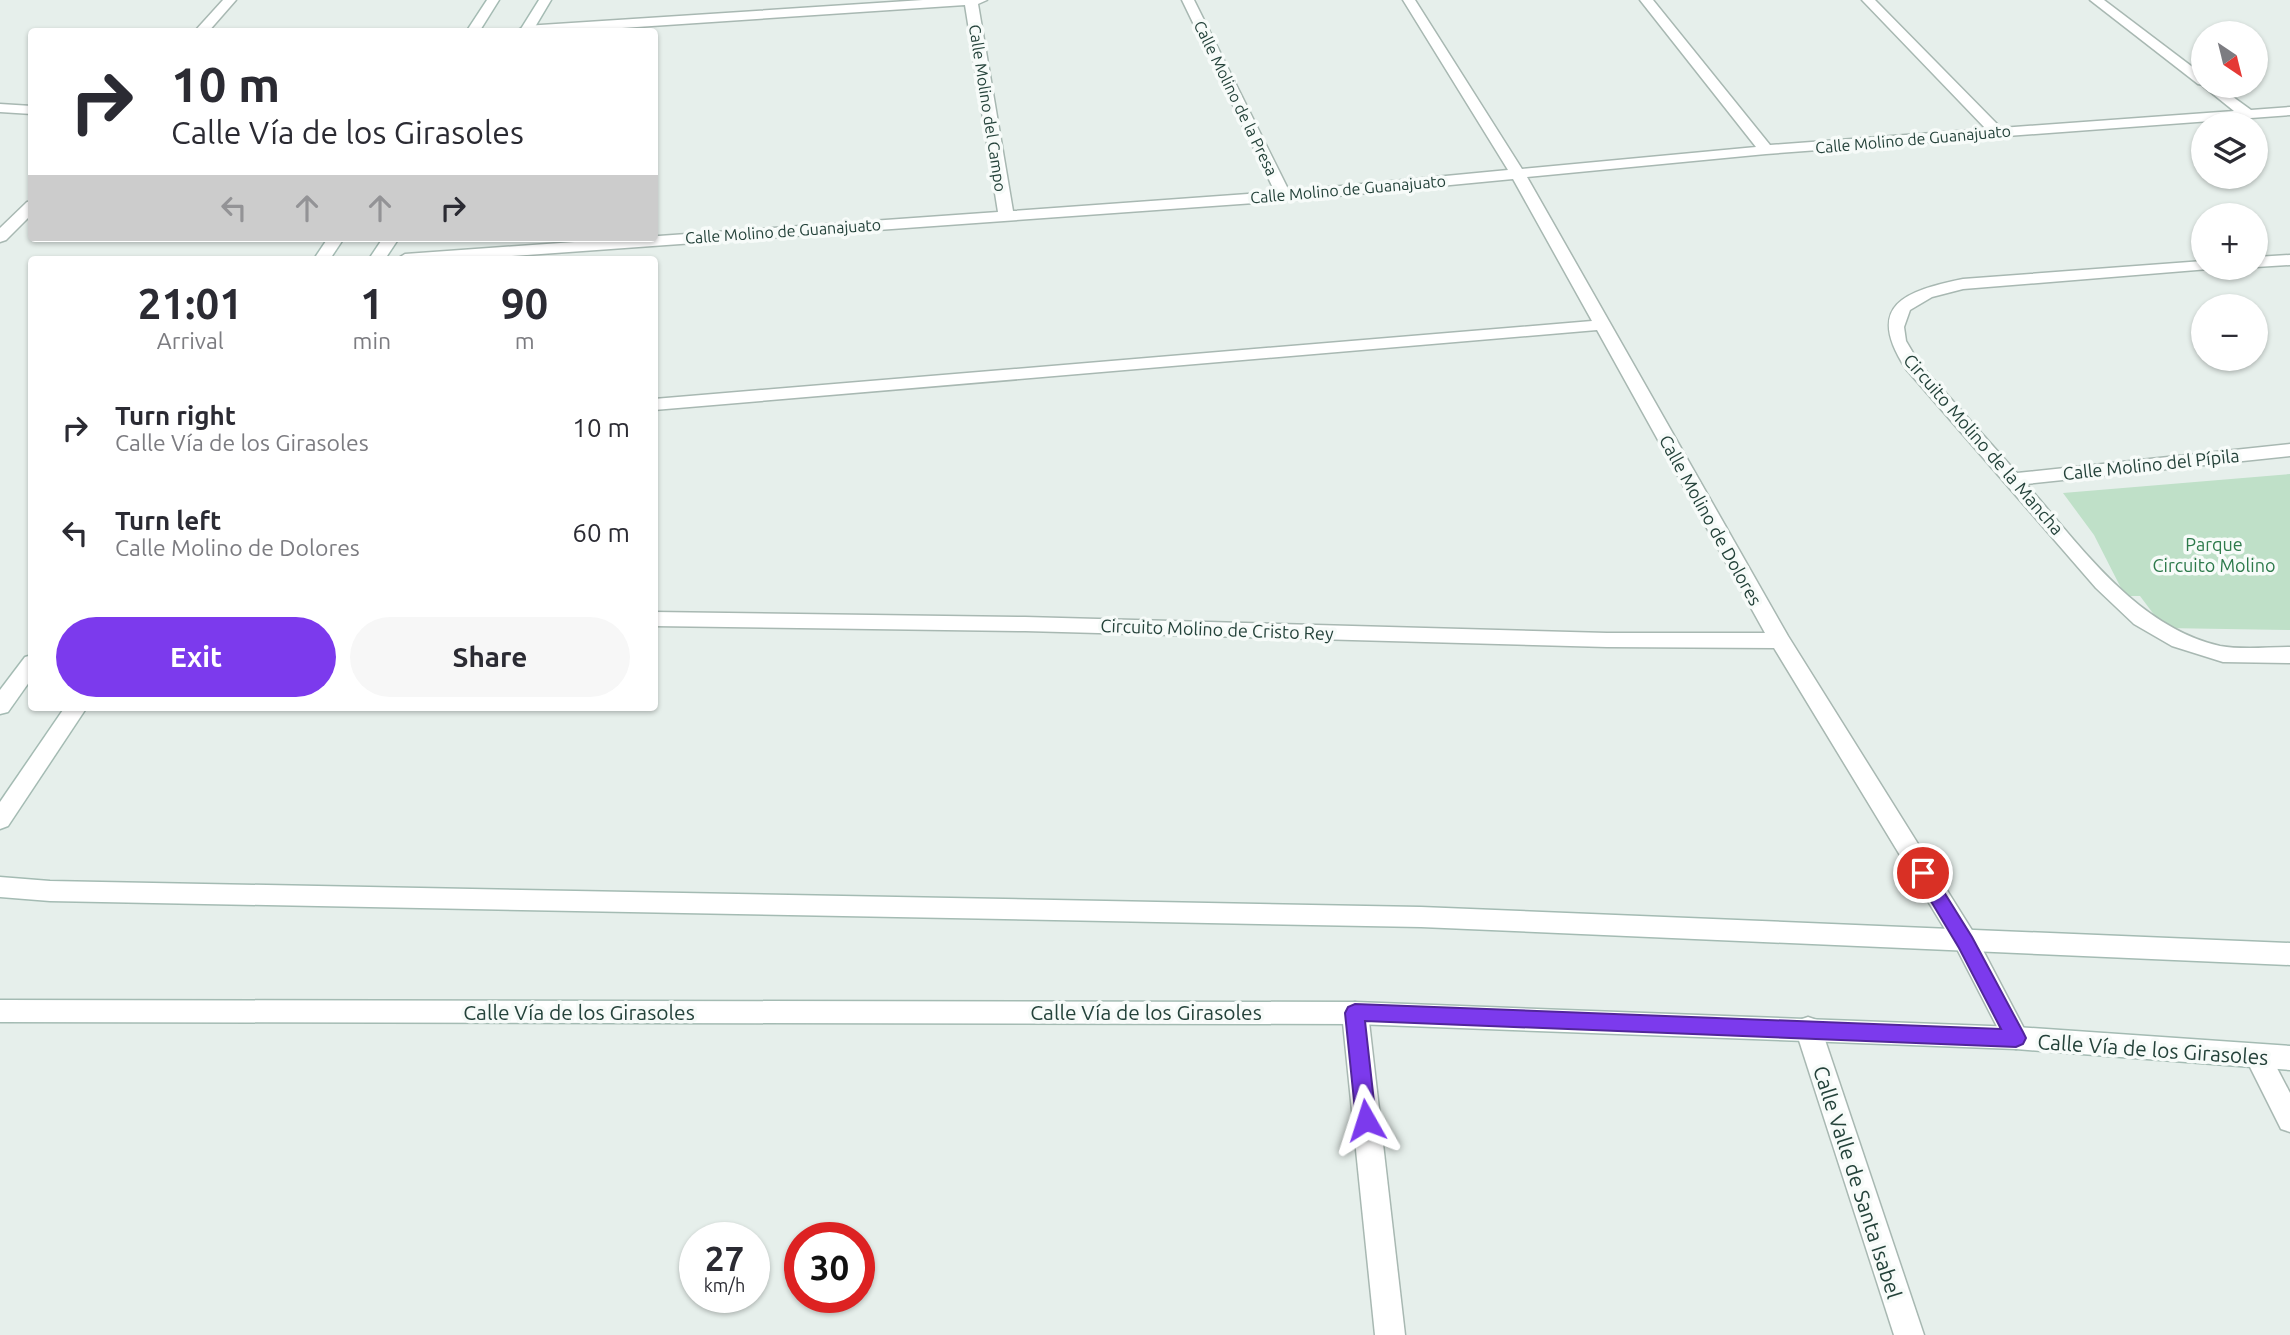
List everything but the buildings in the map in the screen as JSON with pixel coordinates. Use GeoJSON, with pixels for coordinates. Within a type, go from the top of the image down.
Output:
{"type":"FeatureCollection","features":[{"type":"Feature","properties":{"kind":"street"},"geometry":{"type":"LineString","coordinates":[[204,28],[230,0]]}},
{"type":"Feature","properties":{"kind":"street"},"geometry":{"type":"LineString","coordinates":[[475,28],[493,0]]}},
{"type":"Feature","properties":{"kind":"street"},"geometry":{"type":"LineString","coordinates":[[527,28],[545,0]]}},
{"type":"Feature","properties":{"kind":"street"},"geometry":{"type":"LineString","coordinates":[[570,28],[981,0]]}},
{"type":"Feature","properties":{"kind":"street","name":"Calle Molino de la Presa"},"geometry":{"type":"LineString","coordinates":[[1188,0],[1284,197]]}},
{"type":"Feature","properties":{"kind":"street","name":"Calle Molino de Dolores"},"geometry":{"type":"LineString","coordinates":[[1409,0],[1517,172],[1780,642],[1966,942],[2016,1038]]}},
{"type":"Feature","properties":{"kind":"street"},"geometry":{"type":"LineString","coordinates":[[1646,0],[1766,150]]}},
{"type":"Feature","properties":{"kind":"street"},"geometry":{"type":"LineString","coordinates":[[1868,0],[1997,132]]}},
{"type":"Feature","properties":{"kind":"street"},"geometry":{"type":"LineString","coordinates":[[2096,0],[2191,72]]}},
{"type":"Feature","properties":{"kind":"street","name":"Calle Molino del Campo"},"geometry":{"type":"LineString","coordinates":[[971,1],[1006,215]]}},
{"type":"Feature","properties":{"kind":"street"},"geometry":{"type":"LineString","coordinates":[[2226,98],[2245,112]]}},
{"type":"Feature","properties":{"kind":"street"},"geometry":{"type":"LineString","coordinates":[[0,107],[28,110]]}},
{"type":"Feature","properties":{"kind":"street","name":"Calle Molino de Guanajuato"},"geometry":{"type":"LineString","coordinates":[[2268,112],[2290,111]]}},
{"type":"Feature","properties":{"kind":"street","name":"Calle Molino de Guanajuato"},"geometry":{"type":"LineString","coordinates":[[658,240],[1284,197],[1517,172],[1766,150],[2191,117]]}},
{"type":"Feature","properties":{"kind":"street"},"geometry":{"type":"LineString","coordinates":[[0,237],[28,209]]}},
{"type":"Feature","properties":{"kind":"street","name":"Calle Molino de Guanajuato"},"geometry":{"type":"LineString","coordinates":[[446,256],[637,242]]}},
{"type":"Feature","properties":{"kind":"street"},"geometry":{"type":"LineString","coordinates":[[2268,261],[2290,260]]}},
{"type":"Feature","properties":{"kind":"street","name":"Circuito Molino de la Mancha"},"geometry":{"type":"LineString","coordinates":[[2191,267],[1963,284],[1925,292],[1908,302],[1899,314],[1896,324],[1898,341],[1912,365],[2103,583],[2141,619],[2179,641],[2223,654],[2290,655]]}},
{"type":"Feature","properties":{"kind":"street"},"geometry":{"type":"LineString","coordinates":[[658,405],[1601,325]]}},
{"type":"Feature","properties":{"kind":"street","name":"Calle Molino del Pípila"},"geometry":{"type":"LineString","coordinates":[[2013,479],[2290,450]]}},
{"type":"Feature","properties":{"kind":"street","name":"Circuito Molino de Cristo Rey"},"geometry":{"type":"LineString","coordinates":[[658,619],[1025,624],[1607,640],[1780,642]]}},
{"type":"Feature","properties":{"kind":"street"},"geometry":{"type":"LineString","coordinates":[[0,706],[28,668]]}},
{"type":"Feature","properties":{"kind":"street"},"geometry":{"type":"LineString","coordinates":[[0,820],[73,711]]}},
{"type":"Feature","properties":{"kind":"street"},"geometry":{"type":"LineString","coordinates":[[0,887],[64,891],[1421,917],[2290,954]]}},
{"type":"Feature","properties":{"kind":"street","name":"Calle Vía de los Girasoles"},"geometry":{"type":"LineString","coordinates":[[0,1011],[1355,1013],[1808,1028],[2016,1038],[2258,1058],[2290,1058]]}},
{"type":"Feature","properties":{"kind":"street"},"geometry":{"type":"LineString","coordinates":[[1355,1013],[1390,1335]]}},
{"type":"Feature","properties":{"kind":"street","name":"Calle Valle de Santa Isabel"},"geometry":{"type":"LineString","coordinates":[[1808,1028],[1909,1335]]}},
{"type":"Feature","properties":{"kind":"street"},"geometry":{"type":"LineString","coordinates":[[2258,1058],[2290,1120]]}},
{"type":"Feature","properties":{"kind":"green space","name":"Parque Circuito Molino"},"geometry":{"type":"Polygon","coordinates":[[[2290,474],[2290,630],[2164,628],[2140,596],[2125,596],[2094,535],[2063,493],[2290,474]]]}},
{"type":"Feature","properties":{"kind":"route"},"geometry":{"type":"LineString","coordinates":[[1366,1120],[1355,1013],[1781,1027],[2016,1038],[1966,942],[1923,873]]}}]}
